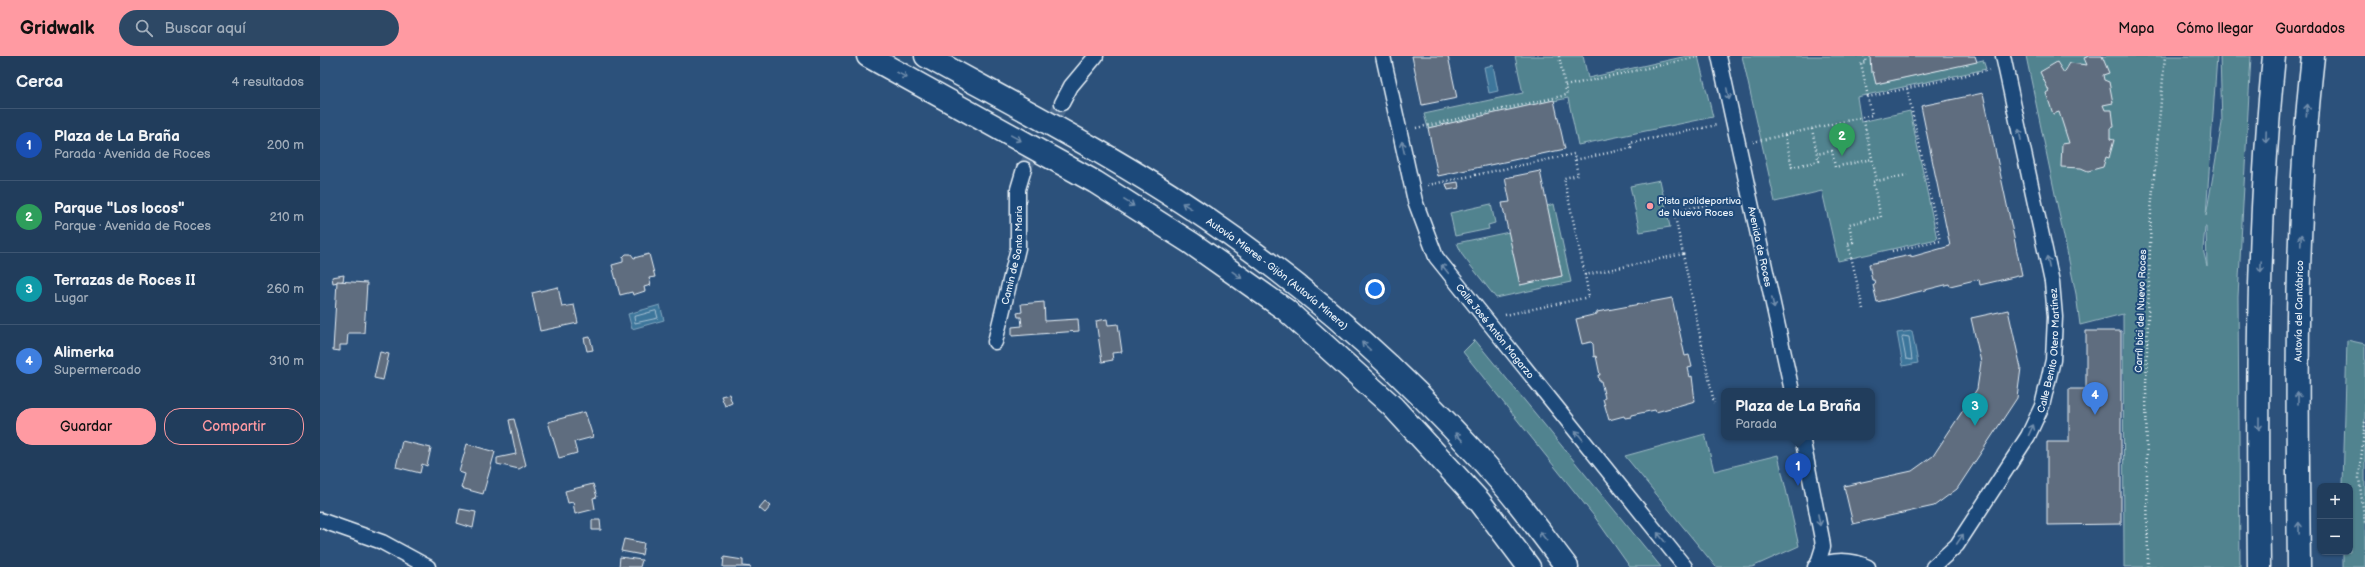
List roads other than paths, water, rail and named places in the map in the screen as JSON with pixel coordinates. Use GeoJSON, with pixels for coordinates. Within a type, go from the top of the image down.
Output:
{"type":"FeatureCollection","features":[{"type":"Feature","properties":{"kind":"highway"},"geometry":{"type":"LineString","coordinates":[[868,56],[1095,182],[1191,242],[1286,310],[1393,407],[1480,502],[1530,567]]}},
{"type":"Feature","properties":{"kind":"highway","name":"Autovía Mieres - Gijón (Autovía Minera)"},"geometry":{"type":"LineString","coordinates":[[926,56],[1108,157],[1206,218],[1306,292],[1413,388],[1506,488],[1567,567]]}},
{"type":"Feature","properties":{"kind":"highway"},"geometry":{"type":"LineString","coordinates":[[2259,567],[2259,324],[2267,127],[2274,56]]}},
{"type":"Feature","properties":{"kind":"highway","name":"Autovía del Cantábrico"},"geometry":{"type":"LineString","coordinates":[[2299,567],[2298,323],[2305,125],[2313,56]]}},
{"type":"Feature","properties":{"kind":"street"},"geometry":{"type":"LineString","coordinates":[[1062,103],[1071,86],[1096,56]]}},
{"type":"Feature","properties":{"kind":"street","name":"Calle José Antón Magarzo"},"geometry":{"type":"LineString","coordinates":[[1384,56],[1415,200],[1436,257],[1685,567]]}},
{"type":"Feature","properties":{"kind":"street","name":"Avenida de Roces"},"geometry":{"type":"LineString","coordinates":[[1719,56],[1791,388]]}},
{"type":"Feature","properties":{"kind":"street","name":"Calle Benito Otero Martínez"},"geometry":{"type":"LineString","coordinates":[[1933,567],[1956,545],[2028,436],[2042,406],[2053,360],[2055,317],[2052,282],[2003,56]]}},
{"type":"Feature","properties":{"kind":"street","name":"Camin de Santa Maria"},"geometry":{"type":"LineString","coordinates":[[995,342],[1018,248],[1018,189],[1024,169]]}},
{"type":"Feature","properties":{"kind":"street"},"geometry":{"type":"LineString","coordinates":[[1803,440],[1823,547],[1816,566]]}},
{"type":"Feature","properties":{"kind":"street"},"geometry":{"type":"LineString","coordinates":[[320,520],[382,542],[428,567]]}},
{"type":"Feature","properties":{"kind":"street"},"geometry":{"type":"LineString","coordinates":[[1816,566],[1837,560],[1858,562],[1868,567]]}},
{"type":"Feature","properties":{"kind":"water"},"geometry":{"type":"Polygon","coordinates":[[[1493,65],[1498,91],[1489,93],[1484,67],[1493,65]]]}},
{"type":"Feature","properties":{"kind":"water"},"geometry":{"type":"Polygon","coordinates":[[[660,305],[664,320],[632,329],[628,314],[660,305]]]}},
{"type":"Feature","properties":{"kind":"water"},"geometry":{"type":"Polygon","coordinates":[[[1912,331],[1918,363],[1903,366],[1897,333],[1912,331]]]}},
{"type":"Feature","properties":{"kind":"tunnel"},"geometry":{"type":"LineString","coordinates":[[1024,169],[1062,103]]}},
{"type":"Feature","properties":{"kind":"place","name":"Parque \"Los locos\""},"geometry":{"type":"Point","coordinates":[1842,156]}},
{"type":"Feature","properties":{"kind":"place","name":"Pista polideportiva de Nuevo Roces"},"geometry":{"type":"Point","coordinates":[1650,206]}},
{"type":"Feature","properties":{"kind":"place","name":"Alimerka"},"geometry":{"type":"Point","coordinates":[2095,415]}},
{"type":"Feature","properties":{"kind":"place","name":"Terrazas de Roces II"},"geometry":{"type":"Point","coordinates":[1975,426]}},
{"type":"Feature","properties":{"kind":"place","name":"Plaza de La Braña"},"geometry":{"type":"Point","coordinates":[1798,486]}}]}
